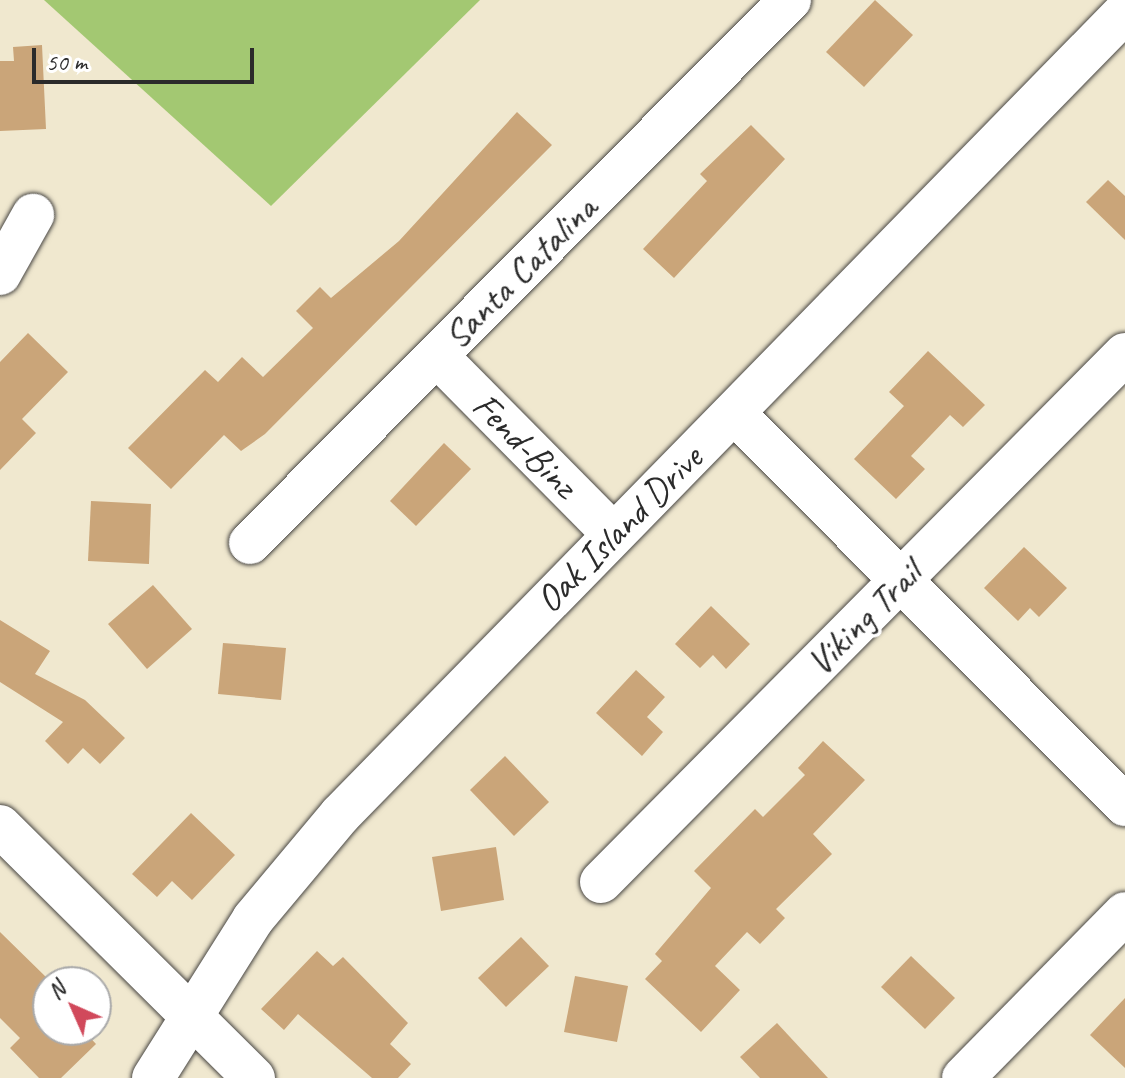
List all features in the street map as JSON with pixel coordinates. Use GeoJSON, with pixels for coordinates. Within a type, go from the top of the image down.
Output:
{"type":"FeatureCollection","features":[{"type":"Feature","properties":{"kind":"street","name":"Santa Catalina"},"geometry":{"type":"LineString","coordinates":[[250,543],[790,0]]}},
{"type":"Feature","properties":{"kind":"street","name":"Oak Island Drive"},"geometry":{"type":"LineString","coordinates":[[153,1078],[189,1016],[298,862],[613,534],[1125,12]]}},
{"type":"Feature","properties":{"kind":"street"},"geometry":{"type":"LineString","coordinates":[[0,274],[33,215]]}},
{"type":"Feature","properties":{"kind":"street","name":"Viking Trail"},"geometry":{"type":"LineString","coordinates":[[601,882],[1125,354]]}},
{"type":"Feature","properties":{"kind":"street","name":"Fend-Binz"},"geometry":{"type":"LineString","coordinates":[[437,356],[613,534]]}},
{"type":"Feature","properties":{"kind":"street"},"geometry":{"type":"LineString","coordinates":[[734,413],[1125,805]]}},
{"type":"Feature","properties":{"kind":"street"},"geometry":{"type":"LineString","coordinates":[[0,826],[254,1078]]}},
{"type":"Feature","properties":{"kind":"street"},"geometry":{"type":"LineString","coordinates":[[963,1078],[1125,913]]}},
{"type":"Feature","properties":{"kind":"green space"},"geometry":{"type":"Polygon","coordinates":[[[44,0],[480,0],[271,206],[44,0]]]}},
{"type":"Feature","properties":{"kind":"building"},"geometry":{"type":"Polygon","coordinates":[[[875,0],[913,35],[864,87],[826,52],[875,0]]]}},
{"type":"Feature","properties":{"kind":"building"},"geometry":{"type":"Polygon","coordinates":[[[42,45],[46,129],[0,131],[0,61],[14,61],[13,47],[42,45]]]}},
{"type":"Feature","properties":{"kind":"building"},"geometry":{"type":"Polygon","coordinates":[[[517,112],[552,145],[265,434],[241,451],[224,435],[171,489],[128,448],[205,370],[218,382],[242,357],[263,377],[313,328],[296,311],[320,287],[331,298],[399,241],[517,112]]]}},
{"type":"Feature","properties":{"kind":"building"},"geometry":{"type":"Polygon","coordinates":[[[751,125],[785,159],[674,278],[643,249],[707,181],[700,174],[751,125]]]}},
{"type":"Feature","properties":{"kind":"building"},"geometry":{"type":"Polygon","coordinates":[[[1108,180],[1125,196],[1125,240],[1086,202],[1108,180]]]}},
{"type":"Feature","properties":{"kind":"building"},"geometry":{"type":"Polygon","coordinates":[[[28,333],[68,372],[22,419],[36,433],[0,470],[0,362],[28,333]]]}},
{"type":"Feature","properties":{"kind":"building"},"geometry":{"type":"Polygon","coordinates":[[[928,351],[985,405],[963,427],[950,415],[911,456],[925,469],[896,499],[854,459],[904,406],[889,392],[928,351]]]}},
{"type":"Feature","properties":{"kind":"building"},"geometry":{"type":"Polygon","coordinates":[[[444,443],[471,469],[416,526],[390,501],[444,443]]]}},
{"type":"Feature","properties":{"kind":"building"},"geometry":{"type":"Polygon","coordinates":[[[91,501],[151,504],[149,564],[88,561],[91,501]]]}},
{"type":"Feature","properties":{"kind":"building"},"geometry":{"type":"Polygon","coordinates":[[[1024,547],[1067,588],[1039,617],[1030,608],[1018,621],[984,588],[1024,547]]]}},
{"type":"Feature","properties":{"kind":"building"},"geometry":{"type":"Polygon","coordinates":[[[153,585],[192,629],[147,669],[108,624],[153,585]]]}},
{"type":"Feature","properties":{"kind":"building"},"geometry":{"type":"Polygon","coordinates":[[[711,606],[750,644],[726,669],[713,655],[700,668],[675,644],[711,606]]]}},
{"type":"Feature","properties":{"kind":"building"},"geometry":{"type":"Polygon","coordinates":[[[0,620],[50,651],[35,674],[85,700],[125,738],[100,764],[83,748],[68,764],[45,741],[63,722],[0,682],[0,620]]]}},
{"type":"Feature","properties":{"kind":"building"},"geometry":{"type":"Polygon","coordinates":[[[223,643],[286,648],[281,700],[218,694],[223,643]]]}},
{"type":"Feature","properties":{"kind":"building"},"geometry":{"type":"Polygon","coordinates":[[[636,670],[665,697],[647,717],[663,732],[642,756],[596,713],[636,670]]]}},
{"type":"Feature","properties":{"kind":"building"},"geometry":{"type":"Polygon","coordinates":[[[823,741],[865,780],[813,834],[832,854],[776,909],[785,918],[760,944],[747,932],[715,966],[740,990],[701,1032],[645,979],[662,961],[655,954],[711,888],[694,871],[755,809],[763,817],[805,775],[798,768],[823,741]]]}},
{"type":"Feature","properties":{"kind":"building"},"geometry":{"type":"Polygon","coordinates":[[[505,756],[549,802],[514,836],[470,790],[505,756]]]}},
{"type":"Feature","properties":{"kind":"building"},"geometry":{"type":"Polygon","coordinates":[[[191,813],[235,855],[192,900],[172,881],[157,897],[132,874],[191,813]]]}},
{"type":"Feature","properties":{"kind":"building"},"geometry":{"type":"Polygon","coordinates":[[[496,847],[504,900],[441,911],[432,857],[496,847]]]}},
{"type":"Feature","properties":{"kind":"building"},"geometry":{"type":"Polygon","coordinates":[[[0,932],[35,966],[32,966],[32,1046],[94,1046],[61,1078],[39,1078],[10,1048],[20,1038],[0,1018],[0,932]]]}},
{"type":"Feature","properties":{"kind":"building"},"geometry":{"type":"Polygon","coordinates":[[[521,937],[549,966],[506,1007],[478,978],[521,937]]]}},
{"type":"Feature","properties":{"kind":"building"},"geometry":{"type":"Polygon","coordinates":[[[317,951],[333,966],[343,957],[408,1023],[390,1044],[411,1064],[398,1078],[372,1078],[298,1014],[284,1030],[261,1009],[317,951]]]}},
{"type":"Feature","properties":{"kind":"building"},"geometry":{"type":"Polygon","coordinates":[[[911,956],[955,998],[925,1029],[881,987],[911,956]]]}},
{"type":"Feature","properties":{"kind":"building"},"geometry":{"type":"Polygon","coordinates":[[[575,976],[628,986],[617,1042],[564,1032],[575,976]]]}},
{"type":"Feature","properties":{"kind":"building"},"geometry":{"type":"Polygon","coordinates":[[[1125,998],[1125,1068],[1090,1035],[1125,998]]]}},
{"type":"Feature","properties":{"kind":"building"},"geometry":{"type":"Polygon","coordinates":[[[777,1023],[828,1078],[760,1078],[740,1057],[777,1023]]]}}]}
